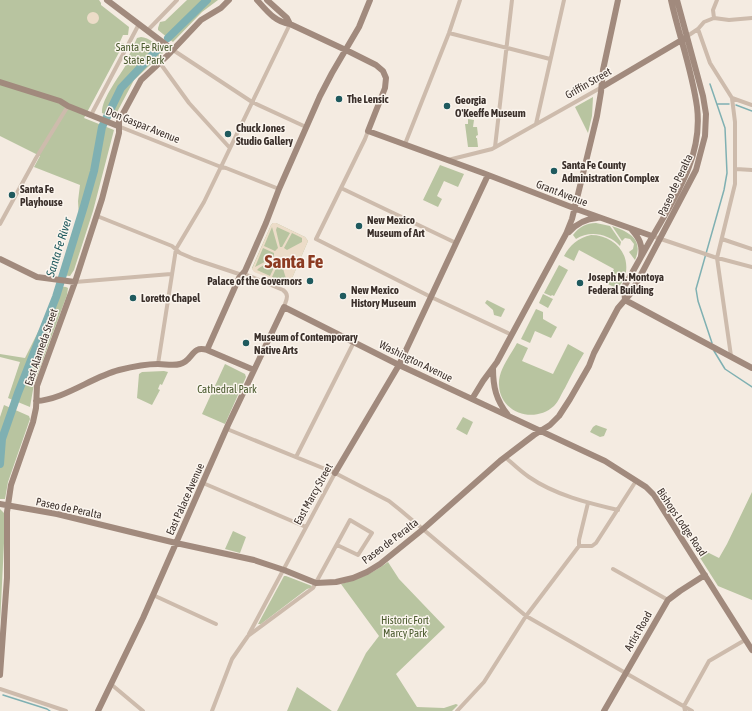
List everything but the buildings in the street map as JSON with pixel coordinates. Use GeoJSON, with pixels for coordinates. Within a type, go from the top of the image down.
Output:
{"type":"FeatureCollection","features":[{"type":"Feature","properties":{"kind":"street"},"geometry":{"type":"LineString","coordinates":[[107,0],[173,50],[252,102],[306,127]]}},
{"type":"Feature","properties":{"kind":"street"},"geometry":{"type":"LineString","coordinates":[[148,30],[177,0]]}},
{"type":"Feature","properties":{"kind":"street","name":"East Alameda Street"},"geometry":{"type":"LineString","coordinates":[[0,675],[7,578],[4,504],[33,422],[37,386],[96,216],[119,133],[115,125],[139,82],[173,50],[203,18],[218,10],[229,0]]}},
{"type":"Feature","properties":{"kind":"street"},"geometry":{"type":"LineString","coordinates":[[258,0],[266,10],[282,23],[290,24],[376,65],[381,69],[385,76],[385,88],[365,139],[316,239],[431,297],[512,335]]}},
{"type":"Feature","properties":{"kind":"street"},"geometry":{"type":"LineString","coordinates":[[267,0],[287,18],[290,24]]}},
{"type":"Feature","properties":{"kind":"street"},"geometry":{"type":"LineString","coordinates":[[207,350],[266,223],[271,207],[306,127],[327,82],[359,27],[370,0]]}},
{"type":"Feature","properties":{"kind":"street"},"geometry":{"type":"LineString","coordinates":[[405,144],[449,33],[460,0]]}},
{"type":"Feature","properties":{"kind":"street"},"geometry":{"type":"LineString","coordinates":[[496,147],[512,0]]}},
{"type":"Feature","properties":{"kind":"street"},"geometry":{"type":"LineString","coordinates":[[536,124],[564,0]]}},
{"type":"Feature","properties":{"kind":"street"},"geometry":{"type":"LineString","coordinates":[[472,399],[490,370],[493,368],[512,335],[566,234],[576,209],[596,122],[602,87],[603,70],[618,0]]}},
{"type":"Feature","properties":{"kind":"street","name":"Paseo de Peralta"},"geometry":{"type":"LineString","coordinates":[[4,504],[86,521],[254,560],[316,583],[347,580],[367,572],[380,564],[422,530],[505,457],[550,425],[565,408],[618,308],[631,293],[696,170],[705,136],[706,114],[684,38],[670,0]]}},
{"type":"Feature","properties":{"kind":"street","name":"Paseo de Peralta"},"geometry":{"type":"LineString","coordinates":[[624,300],[624,288],[690,168],[698,138],[697,107],[677,0]]}},
{"type":"Feature","properties":{"kind":"street"},"geometry":{"type":"LineString","coordinates":[[717,0],[713,10],[714,18],[729,20],[752,18]]}},
{"type":"Feature","properties":{"kind":"street","name":"Griffin Street"},"geometry":{"type":"LineString","coordinates":[[448,160],[496,147],[602,87],[698,30],[704,22],[714,18]]}},
{"type":"Feature","properties":{"kind":"street"},"geometry":{"type":"LineString","coordinates":[[91,116],[139,24]]}},
{"type":"Feature","properties":{"kind":"street"},"geometry":{"type":"LineString","coordinates":[[158,364],[176,249],[201,207],[221,168],[229,147],[290,24]]}},
{"type":"Feature","properties":{"kind":"street"},"geometry":{"type":"LineString","coordinates":[[698,30],[713,69],[732,98],[735,122],[735,185],[716,258],[731,356]]}},
{"type":"Feature","properties":{"kind":"street"},"geometry":{"type":"LineString","coordinates":[[449,33],[550,60]]}},
{"type":"Feature","properties":{"kind":"street"},"geometry":{"type":"LineString","coordinates":[[160,63],[189,103],[229,147]]}},
{"type":"Feature","properties":{"kind":"street","name":"Don Gaspar Avenue"},"geometry":{"type":"LineString","coordinates":[[0,82],[60,101],[91,116],[221,168],[226,168],[279,189]]}},
{"type":"Feature","properties":{"kind":"street"},"geometry":{"type":"LineString","coordinates":[[692,111],[694,107],[691,95],[693,88]]}},
{"type":"Feature","properties":{"kind":"street"},"geometry":{"type":"LineString","coordinates":[[732,98],[752,105]]}},
{"type":"Feature","properties":{"kind":"street"},"geometry":{"type":"LineString","coordinates":[[0,224],[36,158],[68,106]]}},
{"type":"Feature","properties":{"kind":"street","name":"Grant Avenue"},"geometry":{"type":"LineString","coordinates":[[368,131],[632,229],[716,258],[752,267]]}},
{"type":"Feature","properties":{"kind":"street"},"geometry":{"type":"LineString","coordinates":[[736,169],[752,170]]}},
{"type":"Feature","properties":{"kind":"street","name":"East Marcy Street"},"geometry":{"type":"LineString","coordinates":[[248,636],[335,473],[399,364],[488,175]]}},
{"type":"Feature","properties":{"kind":"street"},"geometry":{"type":"LineString","coordinates":[[341,188],[456,243]]}},
{"type":"Feature","properties":{"kind":"street"},"geometry":{"type":"LineString","coordinates":[[96,216],[172,246],[180,253],[242,274]]}},
{"type":"Feature","properties":{"kind":"street"},"geometry":{"type":"LineString","coordinates":[[566,234],[581,222],[590,219],[602,218]]}},
{"type":"Feature","properties":{"kind":"street"},"geometry":{"type":"LineString","coordinates":[[632,229],[639,238],[641,245],[642,253],[640,260]]}},
{"type":"Feature","properties":{"kind":"street"},"geometry":{"type":"LineString","coordinates":[[722,239],[752,249]]}},
{"type":"Feature","properties":{"kind":"street"},"geometry":{"type":"LineString","coordinates":[[0,258],[37,277],[72,282],[171,274]]}},
{"type":"Feature","properties":{"kind":"street","name":"East Palace Avenue"},"geometry":{"type":"LineString","coordinates":[[98,711],[112,685],[227,429],[284,307],[287,294],[283,290],[242,274]]}},
{"type":"Feature","properties":{"kind":"street"},"geometry":{"type":"LineString","coordinates":[[624,300],[751,366]]}},
{"type":"Feature","properties":{"kind":"street","name":"Washington Avenue"},"geometry":{"type":"LineString","coordinates":[[284,307],[399,364],[541,431]]}},
{"type":"Feature","properties":{"kind":"street"},"geometry":{"type":"LineString","coordinates":[[296,457],[354,342]]}},
{"type":"Feature","properties":{"kind":"street"},"geometry":{"type":"LineString","coordinates":[[36,402],[50,400],[112,372],[158,364],[179,365],[186,361],[196,350],[201,348],[254,370]]}},
{"type":"Feature","properties":{"kind":"street"},"geometry":{"type":"LineString","coordinates":[[493,368],[495,394],[509,416]]}},
{"type":"Feature","properties":{"kind":"street"},"geometry":{"type":"LineString","coordinates":[[227,429],[335,473],[389,501],[526,616],[626,673],[684,709],[692,711]]}},
{"type":"Feature","properties":{"kind":"street","name":"Bishops Lodge Road"},"geometry":{"type":"LineString","coordinates":[[541,431],[605,461],[646,487],[654,495],[752,650]]}},
{"type":"Feature","properties":{"kind":"street"},"geometry":{"type":"LineString","coordinates":[[505,457],[528,477],[556,492],[588,503],[618,510]]}},
{"type":"Feature","properties":{"kind":"street"},"geometry":{"type":"LineString","coordinates":[[579,546],[592,546],[596,543],[636,481]]}},
{"type":"Feature","properties":{"kind":"street"},"geometry":{"type":"LineString","coordinates":[[203,483],[306,527]]}},
{"type":"Feature","properties":{"kind":"street"},"geometry":{"type":"LineString","coordinates":[[457,711],[484,682],[526,616],[579,546],[579,540],[588,503]]}},
{"type":"Feature","properties":{"kind":"street"},"geometry":{"type":"LineString","coordinates":[[214,710],[232,659],[248,636],[313,588],[350,520],[372,533],[358,555],[337,545]]}},
{"type":"Feature","properties":{"kind":"street"},"geometry":{"type":"LineString","coordinates":[[613,569],[668,600]]}},
{"type":"Feature","properties":{"kind":"street","name":"Artist Road"},"geometry":{"type":"LineString","coordinates":[[604,711],[668,600],[705,575]]}},
{"type":"Feature","properties":{"kind":"street"},"geometry":{"type":"LineString","coordinates":[[153,595],[216,624]]}},
{"type":"Feature","properties":{"kind":"street"},"geometry":{"type":"LineString","coordinates":[[684,709],[709,661],[745,640]]}},
{"type":"Feature","properties":{"kind":"street"},"geometry":{"type":"LineString","coordinates":[[112,685],[143,711]]}},
{"type":"Feature","properties":{"kind":"street"},"geometry":{"type":"LineString","coordinates":[[0,689],[66,711]]}},
{"type":"Feature","properties":{"kind":"green space"},"geometry":{"type":"Polygon","coordinates":[[[0,0],[99,0],[101,5],[129,27],[128,35],[123,35],[119,44],[124,43],[84,118],[114,130],[93,211],[74,270],[70,276],[60,275],[79,218],[78,201],[80,185],[34,167],[40,156],[0,136],[0,0]]]}},
{"type":"Feature","properties":{"kind":"green space","name":"Santa Fe River State Park"},"geometry":{"type":"Polygon","coordinates":[[[187,0],[218,0],[202,12],[173,42],[158,30],[160,22],[165,21],[187,0]]]}},
{"type":"Feature","properties":{"kind":"green space","name":"Santa Fe River State Park"},"geometry":{"type":"Polygon","coordinates":[[[141,37],[154,42],[163,53],[134,80],[114,118],[102,113],[104,101],[127,63],[126,62],[137,38],[141,37]]]}},
{"type":"Feature","properties":{"kind":"green space"},"geometry":{"type":"Polygon","coordinates":[[[593,97],[592,116],[588,133],[575,107],[593,97]]]}},
{"type":"Feature","properties":{"kind":"green space"},"geometry":{"type":"Polygon","coordinates":[[[468,119],[474,120],[473,127],[477,127],[478,135],[476,138],[478,147],[468,147],[465,124],[468,124],[468,119]]]}},
{"type":"Feature","properties":{"kind":"green space"},"geometry":{"type":"Polygon","coordinates":[[[440,165],[464,174],[458,187],[444,181],[437,196],[442,199],[438,207],[423,200],[440,165]]]}},
{"type":"Feature","properties":{"kind":"green space"},"geometry":{"type":"Polygon","coordinates":[[[273,223],[276,223],[305,237],[308,241],[290,283],[287,285],[253,270],[252,268],[273,223]]]}},
{"type":"Feature","properties":{"kind":"green space"},"geometry":{"type":"Polygon","coordinates":[[[596,223],[610,226],[621,242],[620,246],[605,236],[593,234],[581,236],[576,239],[573,235],[583,226],[596,223]]]}},
{"type":"Feature","properties":{"kind":"green space"},"geometry":{"type":"Polygon","coordinates":[[[612,226],[633,237],[638,247],[635,260],[629,252],[633,249],[634,244],[630,239],[625,238],[622,241],[612,226]]]}},
{"type":"Feature","properties":{"kind":"green space"},"geometry":{"type":"Polygon","coordinates":[[[591,235],[612,241],[622,251],[625,257],[626,272],[618,289],[608,284],[608,280],[614,269],[579,250],[574,261],[564,256],[575,242],[591,235]]]}},
{"type":"Feature","properties":{"kind":"green space"},"geometry":{"type":"Polygon","coordinates":[[[559,265],[568,270],[554,296],[551,296],[544,293],[559,265]]]}},
{"type":"Feature","properties":{"kind":"green space"},"geometry":{"type":"Polygon","coordinates":[[[56,286],[68,288],[67,295],[34,384],[30,407],[8,398],[20,362],[0,357],[0,354],[25,358],[48,312],[56,286]]]}},
{"type":"Feature","properties":{"kind":"green space"},"geometry":{"type":"Polygon","coordinates":[[[543,294],[553,299],[548,308],[539,303],[543,294]]]}},
{"type":"Feature","properties":{"kind":"green space"},"geometry":{"type":"Polygon","coordinates":[[[487,300],[505,309],[501,317],[494,315],[493,310],[485,303],[487,300]]]}},
{"type":"Feature","properties":{"kind":"green space"},"geometry":{"type":"Polygon","coordinates":[[[536,309],[543,312],[543,319],[557,327],[551,338],[535,331],[530,343],[521,339],[536,309]]]}},
{"type":"Feature","properties":{"kind":"green space"},"geometry":{"type":"Polygon","coordinates":[[[517,343],[528,348],[522,361],[553,374],[568,344],[584,353],[557,402],[546,411],[528,415],[519,413],[505,403],[501,395],[499,385],[500,374],[517,343]]]}},
{"type":"Feature","properties":{"kind":"green space","name":"Cathedral Park"},"geometry":{"type":"Polygon","coordinates":[[[225,364],[245,374],[246,377],[225,424],[202,414],[225,364]]]}},
{"type":"Feature","properties":{"kind":"green space"},"geometry":{"type":"Polygon","coordinates":[[[142,372],[168,372],[162,385],[160,384],[158,389],[160,390],[152,405],[137,398],[139,374],[142,372]]]}},
{"type":"Feature","properties":{"kind":"green space"},"geometry":{"type":"Polygon","coordinates":[[[4,405],[29,416],[30,419],[8,482],[5,499],[0,499],[0,417],[4,405]]]}},
{"type":"Feature","properties":{"kind":"green space"},"geometry":{"type":"Polygon","coordinates":[[[463,417],[473,422],[467,435],[456,429],[463,417]]]}},
{"type":"Feature","properties":{"kind":"green space"},"geometry":{"type":"Polygon","coordinates":[[[596,425],[607,429],[604,436],[600,437],[590,432],[596,425]]]}},
{"type":"Feature","properties":{"kind":"green space"},"geometry":{"type":"Polygon","coordinates":[[[752,492],[752,600],[718,586],[697,553],[701,549],[719,558],[752,492]]]}},
{"type":"Feature","properties":{"kind":"green space"},"geometry":{"type":"Polygon","coordinates":[[[0,509],[4,513],[5,523],[0,624],[0,509]]]}},
{"type":"Feature","properties":{"kind":"green space"},"geometry":{"type":"Polygon","coordinates":[[[233,531],[246,537],[240,553],[225,549],[233,531]]]}},
{"type":"Feature","properties":{"kind":"green space","name":"Historic Fort Marcy Park"},"geometry":{"type":"Polygon","coordinates":[[[388,562],[399,579],[445,627],[396,674],[417,707],[444,708],[456,704],[458,705],[452,711],[337,711],[366,653],[379,636],[341,584],[366,575],[388,562]]]}},
{"type":"Feature","properties":{"kind":"green space"},"geometry":{"type":"Polygon","coordinates":[[[284,576],[312,586],[261,624],[258,624],[284,576]]]}},
{"type":"Feature","properties":{"kind":"green space"},"geometry":{"type":"Polygon","coordinates":[[[297,687],[332,711],[287,711],[297,687]]]}},
{"type":"Feature","properties":{"kind":"shaded area"},"geometry":{"type":"Polygon","coordinates":[[[91,12],[95,12],[99,18],[95,24],[91,24],[87,20],[87,16],[91,12]]]}},
{"type":"Feature","properties":{"kind":"shaded area"},"geometry":{"type":"Polygon","coordinates":[[[276,223],[305,237],[308,241],[290,283],[287,285],[254,272],[252,269],[271,225],[276,223]],[[272,227],[264,246],[275,251],[278,248],[272,227]],[[277,227],[276,230],[280,247],[282,247],[290,233],[277,227]],[[292,233],[284,248],[287,250],[302,242],[302,238],[292,233]],[[263,248],[255,267],[274,257],[274,253],[263,248]],[[275,259],[257,270],[270,276],[277,261],[275,259]],[[279,262],[272,277],[285,283],[287,282],[281,262],[279,262]]]}},
{"type":"Feature","properties":{"kind":"waterway","name":"Santa Fe River"},"geometry":{"type":"LineString","coordinates":[[168,38],[207,0]]}},
{"type":"Feature","properties":{"kind":"waterway","name":"Santa Fe River"},"geometry":{"type":"LineString","coordinates":[[0,464],[2,439],[18,393],[56,297],[84,206],[94,171],[102,127],[121,88],[159,48]]}},
{"type":"Feature","properties":{"kind":"waterway"},"geometry":{"type":"LineString","coordinates":[[710,84],[725,128],[727,173],[724,190],[696,289],[698,301],[712,343]]}},
{"type":"Feature","properties":{"kind":"waterway"},"geometry":{"type":"LineString","coordinates":[[718,104],[729,104]]}},
{"type":"Feature","properties":{"kind":"waterway"},"geometry":{"type":"LineString","coordinates":[[736,105],[752,111]]}},
{"type":"Feature","properties":{"kind":"waterway"},"geometry":{"type":"LineString","coordinates":[[714,351],[725,369],[752,387]]}},
{"type":"Feature","properties":{"kind":"waterway"},"geometry":{"type":"LineString","coordinates":[[3,695],[50,711]]}},
{"type":"Feature","properties":{"kind":"place","name":"The Lensic"},"geometry":{"type":"Point","coordinates":[339,99]}},
{"type":"Feature","properties":{"kind":"place","name":"Georgia O'Keeffe Museum"},"geometry":{"type":"Point","coordinates":[447,106]}},
{"type":"Feature","properties":{"kind":"place","name":"Chuck Jones Studio Gallery"},"geometry":{"type":"Point","coordinates":[228,134]}},
{"type":"Feature","properties":{"kind":"place","name":"Santa Fe County Administration Complex"},"geometry":{"type":"Point","coordinates":[554,171]}},
{"type":"Feature","properties":{"kind":"place","name":"Santa Fe Playhouse"},"geometry":{"type":"Point","coordinates":[12,195]}},
{"type":"Feature","properties":{"kind":"place","name":"New Mexico Museum of Art"},"geometry":{"type":"Point","coordinates":[359,226]}},
{"type":"Feature","properties":{"kind":"place","name":"Palace of the Governors"},"geometry":{"type":"Point","coordinates":[310,281]}},
{"type":"Feature","properties":{"kind":"place","name":"Joseph M. Montoya Federal Building"},"geometry":{"type":"Point","coordinates":[580,283]}},
{"type":"Feature","properties":{"kind":"place","name":"New Mexico History Museum"},"geometry":{"type":"Point","coordinates":[343,296]}},
{"type":"Feature","properties":{"kind":"place","name":"Loretto Chapel"},"geometry":{"type":"Point","coordinates":[133,298]}},
{"type":"Feature","properties":{"kind":"place","name":"Museum of Contemporary Native Arts"},"geometry":{"type":"Point","coordinates":[246,343]}},
{"type":"Feature","properties":{"kind":"district","name":"Santa Fe"},"geometry":{"type":"Point","coordinates":[294,261]}}]}
